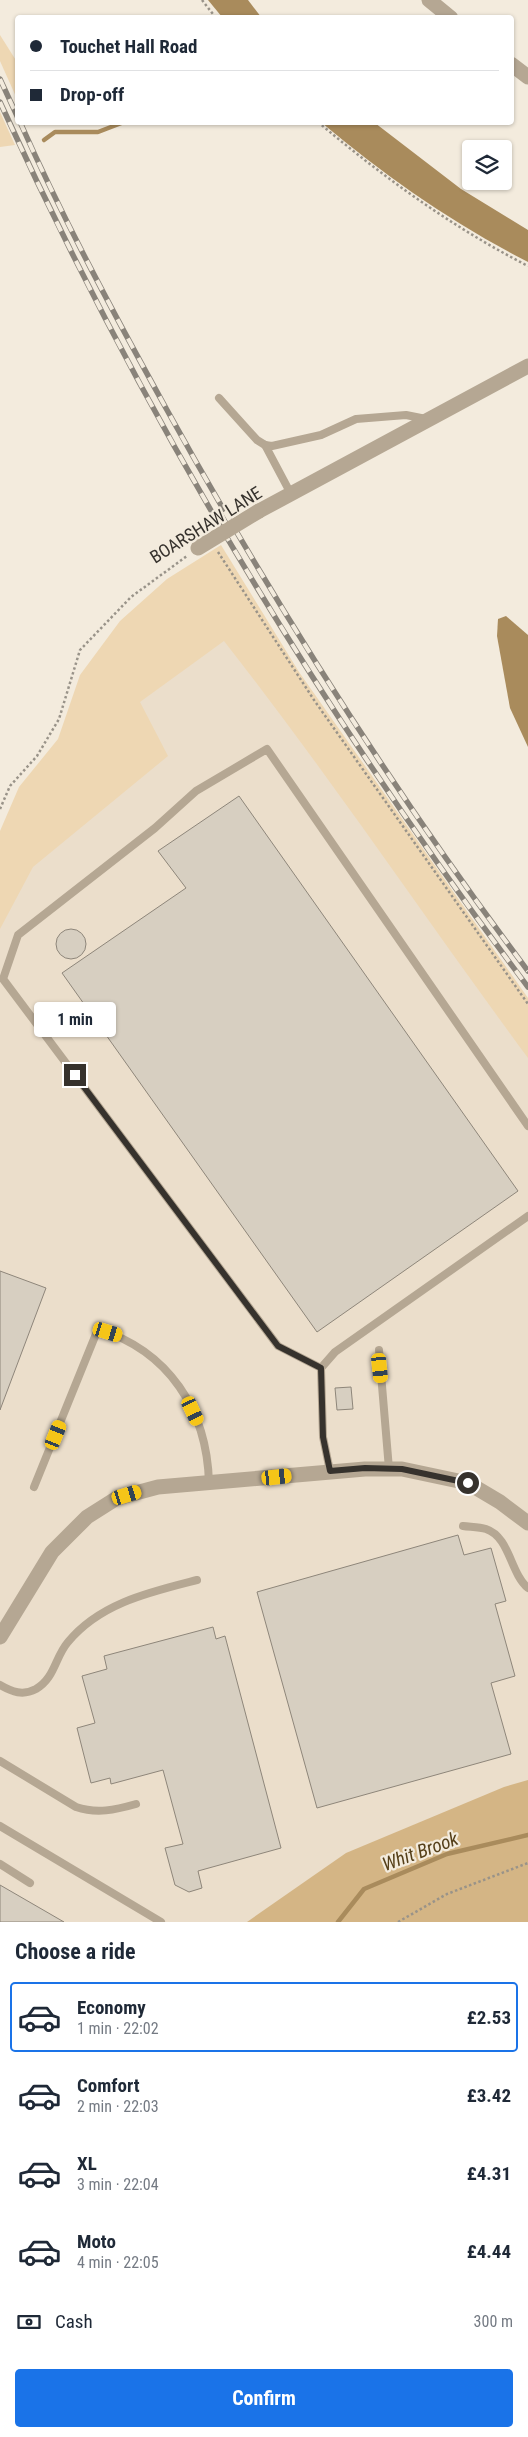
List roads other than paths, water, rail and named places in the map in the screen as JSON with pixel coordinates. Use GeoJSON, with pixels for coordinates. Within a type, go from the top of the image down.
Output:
{"type":"FeatureCollection","features":[{"type":"Feature","properties":{"kind":"street"},"geometry":{"type":"LineString","coordinates":[[429,0],[447,15]]}},
{"type":"Feature","properties":{"kind":"street"},"geometry":{"type":"LineString","coordinates":[[514,66],[528,78]]}},
{"type":"Feature","properties":{"kind":"street","name":"BOARSHAW LANE"},"geometry":{"type":"LineString","coordinates":[[204,544],[291,494],[528,366]]}},
{"type":"Feature","properties":{"kind":"street"},"geometry":{"type":"LineString","coordinates":[[0,1637],[52,1552],[94,1511],[118,1498],[137,1492],[180,1484],[209,1483],[330,1471],[402,1469],[468,1483],[500,1502],[528,1523]]}},
{"type":"Feature","properties":{"kind":"lane"},"geometry":{"type":"LineString","coordinates":[[219,398],[258,440],[265,445],[291,494]]}},
{"type":"Feature","properties":{"kind":"lane"},"geometry":{"type":"LineString","coordinates":[[265,445],[272,446],[320,436],[356,419],[406,415],[428,420]]}},
{"type":"Feature","properties":{"kind":"lane"},"geometry":{"type":"LineString","coordinates":[[321,1368],[278,1346],[3,979],[18,935],[155,828],[196,791],[267,749],[528,1126]]}},
{"type":"Feature","properties":{"kind":"lane"},"geometry":{"type":"LineString","coordinates":[[330,1471],[323,1437],[321,1368],[335,1352],[528,1216]]}},
{"type":"Feature","properties":{"kind":"lane"},"geometry":{"type":"LineString","coordinates":[[34,1488],[98,1329],[118,1335],[147,1353],[163,1367],[178,1386],[202,1430],[206,1445],[209,1483]]}},
{"type":"Feature","properties":{"kind":"lane"},"geometry":{"type":"LineString","coordinates":[[378,1350],[389,1469]]}},
{"type":"Feature","properties":{"kind":"lane"},"geometry":{"type":"LineString","coordinates":[[463,1526],[486,1529],[496,1535],[503,1545],[517,1576],[528,1588]]}},
{"type":"Feature","properties":{"kind":"lane"},"geometry":{"type":"LineString","coordinates":[[0,1685],[17,1693],[36,1689],[52,1674],[65,1644],[97,1615],[117,1604],[148,1593],[197,1580]]}},
{"type":"Feature","properties":{"kind":"lane"},"geometry":{"type":"LineString","coordinates":[[0,1761],[76,1807],[88,1811],[117,1810],[136,1804]]}},
{"type":"Feature","properties":{"kind":"lane"},"geometry":{"type":"LineString","coordinates":[[0,1826],[160,1922]]}},
{"type":"Feature","properties":{"kind":"lane"},"geometry":{"type":"LineString","coordinates":[[0,1864],[30,1883]]}},
{"type":"Feature","properties":{"kind":"waterway"},"geometry":{"type":"LineString","coordinates":[[44,140],[55,132],[98,132],[116,125]]}},
{"type":"Feature","properties":{"kind":"waterway","name":"Whit Brook"},"geometry":{"type":"LineString","coordinates":[[338,1922],[364,1889],[447,1854],[528,1835]]}},
{"type":"Feature","properties":{"kind":"railway"},"geometry":{"type":"LineString","coordinates":[[0,79],[15,112]]}},
{"type":"Feature","properties":{"kind":"railway"},"geometry":{"type":"LineString","coordinates":[[0,102],[55,219],[113,334],[175,447],[240,559],[307,669],[378,777],[528,987]]}},
{"type":"Feature","properties":{"kind":"railway"},"geometry":{"type":"LineString","coordinates":[[21,125],[54,196],[109,304],[250,555],[383,767],[478,904],[528,971]]}}]}
